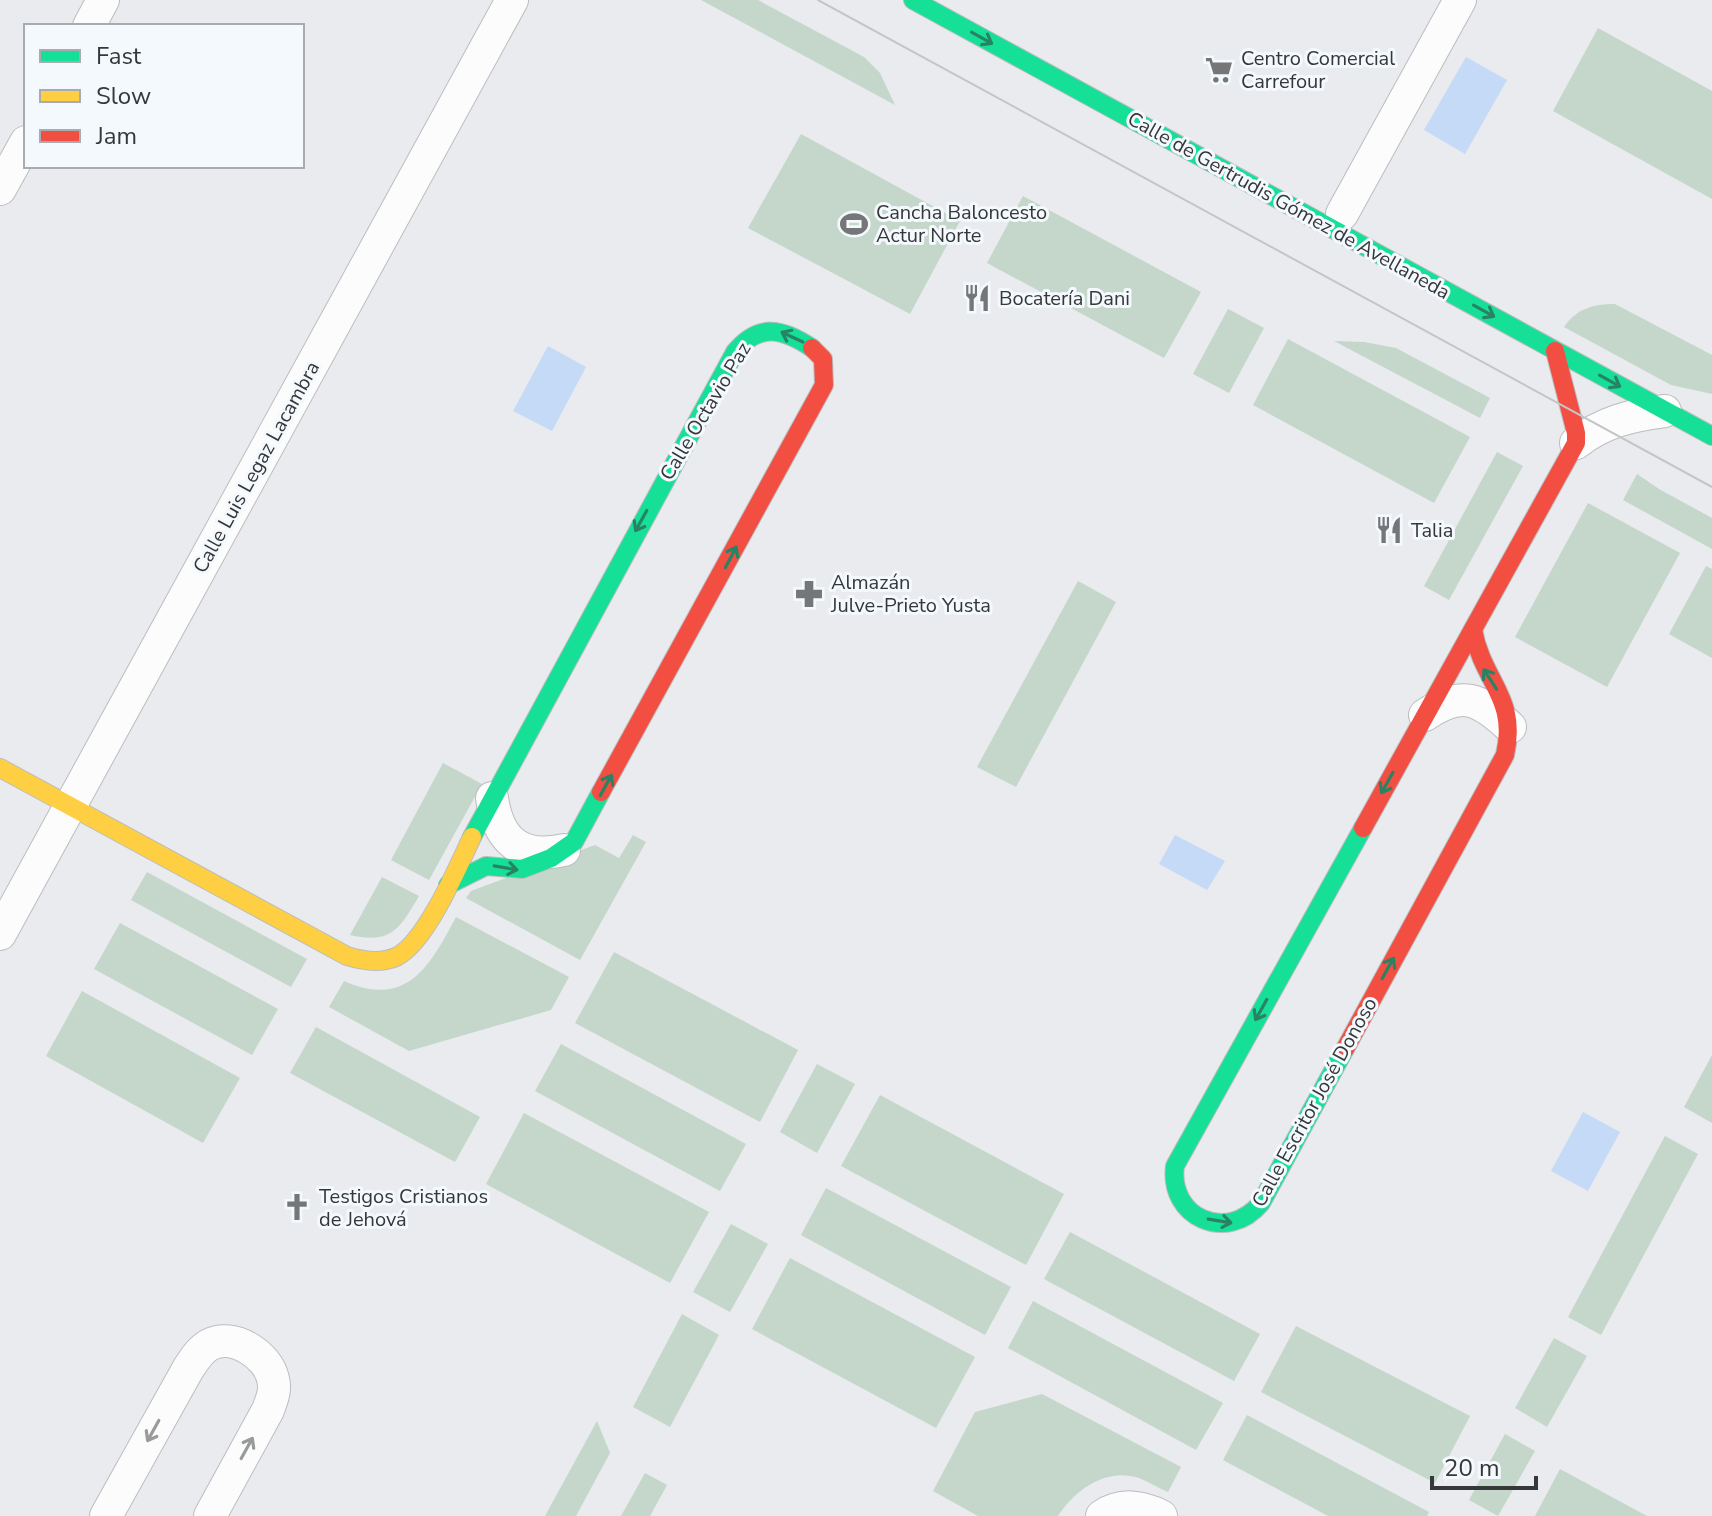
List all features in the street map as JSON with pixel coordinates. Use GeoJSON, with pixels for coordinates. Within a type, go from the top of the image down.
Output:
{"type":"FeatureCollection","features":[{"type":"Feature","properties":{"kind":"street"},"geometry":{"type":"LineString","coordinates":[[90,24],[103,0]]}},
{"type":"Feature","properties":{"kind":"street","name":"Calle Luis Legaz Lacambra"},"geometry":{"type":"LineString","coordinates":[[0,934],[512,0]]}},
{"type":"Feature","properties":{"kind":"street","name":"Calle de Gertrudis Gómez de Avellaneda"},"geometry":{"type":"LineString","coordinates":[[913,0],[1712,436]]}},
{"type":"Feature","properties":{"kind":"street"},"geometry":{"type":"LineString","coordinates":[[1342,214],[1460,0]]}},
{"type":"Feature","properties":{"kind":"street"},"geometry":{"type":"LineString","coordinates":[[0,189],[24,146]]}},
{"type":"Feature","properties":{"kind":"street","name":"Calle Octavio Paz"},"geometry":{"type":"LineString","coordinates":[[766,330],[779,331],[812,347],[823,359],[824,385],[574,842],[529,869],[491,865],[477,868],[448,885],[492,798],[735,352],[752,334],[766,330]]}},
{"type":"Feature","properties":{"kind":"street"},"geometry":{"type":"LineString","coordinates":[[1555,351],[1576,443]]}},
{"type":"Feature","properties":{"kind":"street","name":"Calle de Gertrudis Gómez de Avellaneda"},"geometry":{"type":"LineString","coordinates":[[1576,443],[1600,426],[1641,414],[1665,411],[1712,414]]}},
{"type":"Feature","properties":{"kind":"street","name":"Calle Escritor José Donoso"},"geometry":{"type":"LineString","coordinates":[[1510,727],[1510,741],[1505,755],[1261,1203],[1247,1218],[1231,1224],[1215,1223],[1199,1215],[1176,1192],[1173,1180],[1175,1166],[1576,443]]}},
{"type":"Feature","properties":{"kind":"street"},"geometry":{"type":"LineString","coordinates":[[1473,630],[1479,661],[1503,698],[1510,727]]}},
{"type":"Feature","properties":{"kind":"street"},"geometry":{"type":"LineString","coordinates":[[1425,715],[1444,702],[1460,698],[1475,701],[1510,727]]}},
{"type":"Feature","properties":{"kind":"street"},"geometry":{"type":"LineString","coordinates":[[0,768],[330,947],[364,961],[380,962],[396,958],[408,949],[420,936],[448,885]]}},
{"type":"Feature","properties":{"kind":"street"},"geometry":{"type":"LineString","coordinates":[[492,798],[494,815],[508,840],[528,851],[564,850]]}},
{"type":"Feature","properties":{"kind":"street"},"geometry":{"type":"LineString","coordinates":[[106,1516],[188,1369],[209,1345],[222,1342],[238,1344],[267,1363],[274,1391],[268,1410],[210,1516]]}},
{"type":"Feature","properties":{"kind":"street"},"geometry":{"type":"LineString","coordinates":[[1102,1516],[1124,1507],[1139,1507],[1161,1516]]}},
{"type":"Feature","properties":{"kind":"green space"},"geometry":{"type":"Polygon","coordinates":[[[701,0],[758,0],[864,57],[880,73],[895,105],[701,0]]]}},
{"type":"Feature","properties":{"kind":"green space"},"geometry":{"type":"Polygon","coordinates":[[[1598,28],[1712,91],[1712,199],[1553,111],[1598,28]]]}},
{"type":"Feature","properties":{"kind":"green space","name":"Cancha Baloncesto Actur Norte"},"geometry":{"type":"Polygon","coordinates":[[[801,134],[960,221],[910,314],[748,228],[801,134]]]}},
{"type":"Feature","properties":{"kind":"green space"},"geometry":{"type":"Polygon","coordinates":[[[1023,196],[1201,292],[1164,358],[987,263],[1023,196]]]}},
{"type":"Feature","properties":{"kind":"green space"},"geometry":{"type":"Polygon","coordinates":[[[1615,304],[1712,355],[1712,394],[1671,385],[1564,327],[1574,315],[1586,308],[1615,304]]]}},
{"type":"Feature","properties":{"kind":"green space"},"geometry":{"type":"Polygon","coordinates":[[[1228,309],[1264,328],[1229,393],[1193,374],[1228,309]]]}},
{"type":"Feature","properties":{"kind":"green space"},"geometry":{"type":"Polygon","coordinates":[[[1288,339],[1470,437],[1434,503],[1253,405],[1288,339]]]}},
{"type":"Feature","properties":{"kind":"green space"},"geometry":{"type":"Polygon","coordinates":[[[1334,341],[1396,348],[1490,398],[1480,418],[1334,341]]]}},
{"type":"Feature","properties":{"kind":"green space"},"geometry":{"type":"Polygon","coordinates":[[[1497,452],[1523,466],[1449,600],[1424,586],[1497,452]]]}},
{"type":"Feature","properties":{"kind":"green space"},"geometry":{"type":"Polygon","coordinates":[[[1637,474],[1712,518],[1712,549],[1623,500],[1637,474]]]}},
{"type":"Feature","properties":{"kind":"green space"},"geometry":{"type":"Polygon","coordinates":[[[1588,503],[1680,553],[1607,687],[1515,637],[1588,503]]]}},
{"type":"Feature","properties":{"kind":"green space"},"geometry":{"type":"Polygon","coordinates":[[[1706,566],[1712,569],[1712,658],[1669,634],[1706,566]]]}},
{"type":"Feature","properties":{"kind":"green space"},"geometry":{"type":"Polygon","coordinates":[[[1078,581],[1116,602],[1016,787],[977,767],[1078,581]]]}},
{"type":"Feature","properties":{"kind":"green space"},"geometry":{"type":"Polygon","coordinates":[[[443,763],[482,784],[429,880],[391,860],[443,763]]]}},
{"type":"Feature","properties":{"kind":"green space"},"geometry":{"type":"Polygon","coordinates":[[[633,835],[646,842],[580,960],[466,898],[471,891],[595,845],[619,858],[633,835]]]}},
{"type":"Feature","properties":{"kind":"green space"},"geometry":{"type":"Polygon","coordinates":[[[147,872],[307,959],[291,987],[131,900],[147,872]]]}},
{"type":"Feature","properties":{"kind":"green space"},"geometry":{"type":"Polygon","coordinates":[[[382,877],[419,896],[406,918],[385,936],[350,935],[382,877]]]}},
{"type":"Feature","properties":{"kind":"green space"},"geometry":{"type":"Polygon","coordinates":[[[456,917],[569,977],[551,1010],[409,1051],[329,1007],[344,981],[384,990],[414,978],[436,952],[456,917]]]}},
{"type":"Feature","properties":{"kind":"green space"},"geometry":{"type":"Polygon","coordinates":[[[120,923],[278,1009],[252,1055],[94,969],[120,923]]]}},
{"type":"Feature","properties":{"kind":"green space"},"geometry":{"type":"Polygon","coordinates":[[[614,952],[798,1050],[760,1122],[575,1023],[614,952]]]}},
{"type":"Feature","properties":{"kind":"green space"},"geometry":{"type":"Polygon","coordinates":[[[82,991],[240,1078],[203,1143],[46,1056],[82,991]]]}},
{"type":"Feature","properties":{"kind":"green space"},"geometry":{"type":"Polygon","coordinates":[[[316,1027],[480,1117],[455,1162],[290,1073],[316,1027]]]}},
{"type":"Feature","properties":{"kind":"green space"},"geometry":{"type":"Polygon","coordinates":[[[561,1044],[746,1144],[720,1191],[535,1091],[561,1044]]]}},
{"type":"Feature","properties":{"kind":"green space"},"geometry":{"type":"Polygon","coordinates":[[[1712,1055],[1712,1123],[1684,1107],[1712,1055]]]}},
{"type":"Feature","properties":{"kind":"green space"},"geometry":{"type":"Polygon","coordinates":[[[817,1064],[855,1084],[817,1153],[780,1132],[817,1064]]]}},
{"type":"Feature","properties":{"kind":"green space"},"geometry":{"type":"Polygon","coordinates":[[[880,1095],[1064,1194],[1026,1265],[841,1166],[880,1095]]]}},
{"type":"Feature","properties":{"kind":"green space"},"geometry":{"type":"Polygon","coordinates":[[[524,1113],[709,1212],[670,1283],[486,1184],[524,1113]]]}},
{"type":"Feature","properties":{"kind":"green space"},"geometry":{"type":"Polygon","coordinates":[[[1665,1136],[1698,1154],[1601,1335],[1568,1317],[1665,1136]]]}},
{"type":"Feature","properties":{"kind":"green space"},"geometry":{"type":"Polygon","coordinates":[[[826,1188],[1011,1287],[985,1335],[801,1235],[826,1188]]]}},
{"type":"Feature","properties":{"kind":"green space"},"geometry":{"type":"Polygon","coordinates":[[[731,1224],[768,1244],[730,1312],[693,1292],[731,1224]]]}},
{"type":"Feature","properties":{"kind":"green space"},"geometry":{"type":"Polygon","coordinates":[[[1070,1232],[1260,1334],[1234,1381],[1044,1279],[1070,1232]]]}},
{"type":"Feature","properties":{"kind":"green space"},"geometry":{"type":"Polygon","coordinates":[[[790,1258],[975,1357],[936,1428],[752,1329],[790,1258]]]}},
{"type":"Feature","properties":{"kind":"green space"},"geometry":{"type":"Polygon","coordinates":[[[1033,1301],[1223,1403],[1196,1450],[1008,1348],[1033,1301]]]}},
{"type":"Feature","properties":{"kind":"green space"},"geometry":{"type":"Polygon","coordinates":[[[682,1314],[719,1335],[670,1427],[633,1407],[682,1314]]]}},
{"type":"Feature","properties":{"kind":"green space"},"geometry":{"type":"Polygon","coordinates":[[[1296,1326],[1470,1416],[1435,1483],[1261,1392],[1296,1326]]]}},
{"type":"Feature","properties":{"kind":"green space"},"geometry":{"type":"Polygon","coordinates":[[[1554,1338],[1587,1356],[1547,1427],[1515,1408],[1554,1338]]]}},
{"type":"Feature","properties":{"kind":"green space"},"geometry":{"type":"Polygon","coordinates":[[[1042,1394],[1181,1467],[1168,1492],[1139,1478],[1115,1476],[1103,1478],[1082,1490],[1058,1516],[978,1516],[933,1491],[975,1412],[1042,1394]]]}},
{"type":"Feature","properties":{"kind":"green space"},"geometry":{"type":"Polygon","coordinates":[[[1247,1415],[1429,1512],[1427,1516],[1328,1516],[1223,1460],[1247,1415]]]}},
{"type":"Feature","properties":{"kind":"green space"},"geometry":{"type":"Polygon","coordinates":[[[597,1421],[610,1453],[576,1516],[545,1516],[597,1421]]]}},
{"type":"Feature","properties":{"kind":"green space"},"geometry":{"type":"Polygon","coordinates":[[[1505,1434],[1535,1451],[1498,1516],[1469,1500],[1505,1434]]]}},
{"type":"Feature","properties":{"kind":"green space"},"geometry":{"type":"Polygon","coordinates":[[[1560,1469],[1647,1516],[1535,1516],[1560,1469]]]}},
{"type":"Feature","properties":{"kind":"green space"},"geometry":{"type":"Polygon","coordinates":[[[645,1473],[667,1485],[650,1516],[621,1516],[645,1473]]]}},
{"type":"Feature","properties":{"kind":"water"},"geometry":{"type":"Polygon","coordinates":[[[1466,57],[1507,80],[1465,154],[1424,130],[1466,57]]]}},
{"type":"Feature","properties":{"kind":"water"},"geometry":{"type":"Polygon","coordinates":[[[548,346],[586,367],[552,431],[513,411],[548,346]]]}},
{"type":"Feature","properties":{"kind":"water"},"geometry":{"type":"Polygon","coordinates":[[[1175,835],[1225,861],[1207,890],[1159,864],[1175,835]]]}},
{"type":"Feature","properties":{"kind":"water"},"geometry":{"type":"Polygon","coordinates":[[[1583,1112],[1620,1132],[1588,1191],[1551,1171],[1583,1112]]]}},
{"type":"Feature","properties":{"kind":"tram line"},"geometry":{"type":"LineString","coordinates":[[818,0],[1712,487]]}},
{"type":"Feature","properties":{"kind":"traffic: fast"},"geometry":{"type":"LineString","coordinates":[[913,0],[1712,436]]}},
{"type":"Feature","properties":{"kind":"traffic: fast"},"geometry":{"type":"LineString","coordinates":[[472,837],[735,352],[753,336],[771,332],[791,336],[812,348]]}},
{"type":"Feature","properties":{"kind":"traffic: fast"},"geometry":{"type":"LineString","coordinates":[[448,885],[486,866],[522,869],[551,858],[574,842],[601,792]]}},
{"type":"Feature","properties":{"kind":"traffic: fast"},"geometry":{"type":"LineString","coordinates":[[1345,1049],[1261,1203],[1232,1222],[1217,1223],[1190,1211],[1175,1184],[1175,1166],[1363,828]]}},
{"type":"Feature","properties":{"kind":"traffic: slow"},"geometry":{"type":"LineString","coordinates":[[0,768],[347,956],[365,960],[396,957],[418,937],[440,903],[472,837]]}},
{"type":"Feature","properties":{"kind":"traffic: jam"},"geometry":{"type":"LineString","coordinates":[[601,792],[824,385],[823,359],[812,348]]}},
{"type":"Feature","properties":{"kind":"traffic: jam"},"geometry":{"type":"LineString","coordinates":[[1363,828],[1576,443],[1555,351]]}},
{"type":"Feature","properties":{"kind":"traffic: jam"},"geometry":{"type":"LineString","coordinates":[[1345,1049],[1505,755],[1507,718],[1473,630]]}},
{"type":"Feature","properties":{"kind":"place","name":"Centro Comercial Carrefour"},"geometry":{"type":"Point","coordinates":[1219,70]}},
{"type":"Feature","properties":{"kind":"place","name":"Cancha Baloncesto Actur Norte"},"geometry":{"type":"Point","coordinates":[854,224]}},
{"type":"Feature","properties":{"kind":"place","name":"Bocatería Dani"},"geometry":{"type":"Point","coordinates":[977,298]}},
{"type":"Feature","properties":{"kind":"place","name":"Talia"},"geometry":{"type":"Point","coordinates":[1389,530]}},
{"type":"Feature","properties":{"kind":"place","name":"Almazán Julve-Prieto Yusta"},"geometry":{"type":"Point","coordinates":[809,594]}},
{"type":"Feature","properties":{"kind":"place","name":"Testigos Cristianos de Jehová"},"geometry":{"type":"Point","coordinates":[297,1207]}}]}
